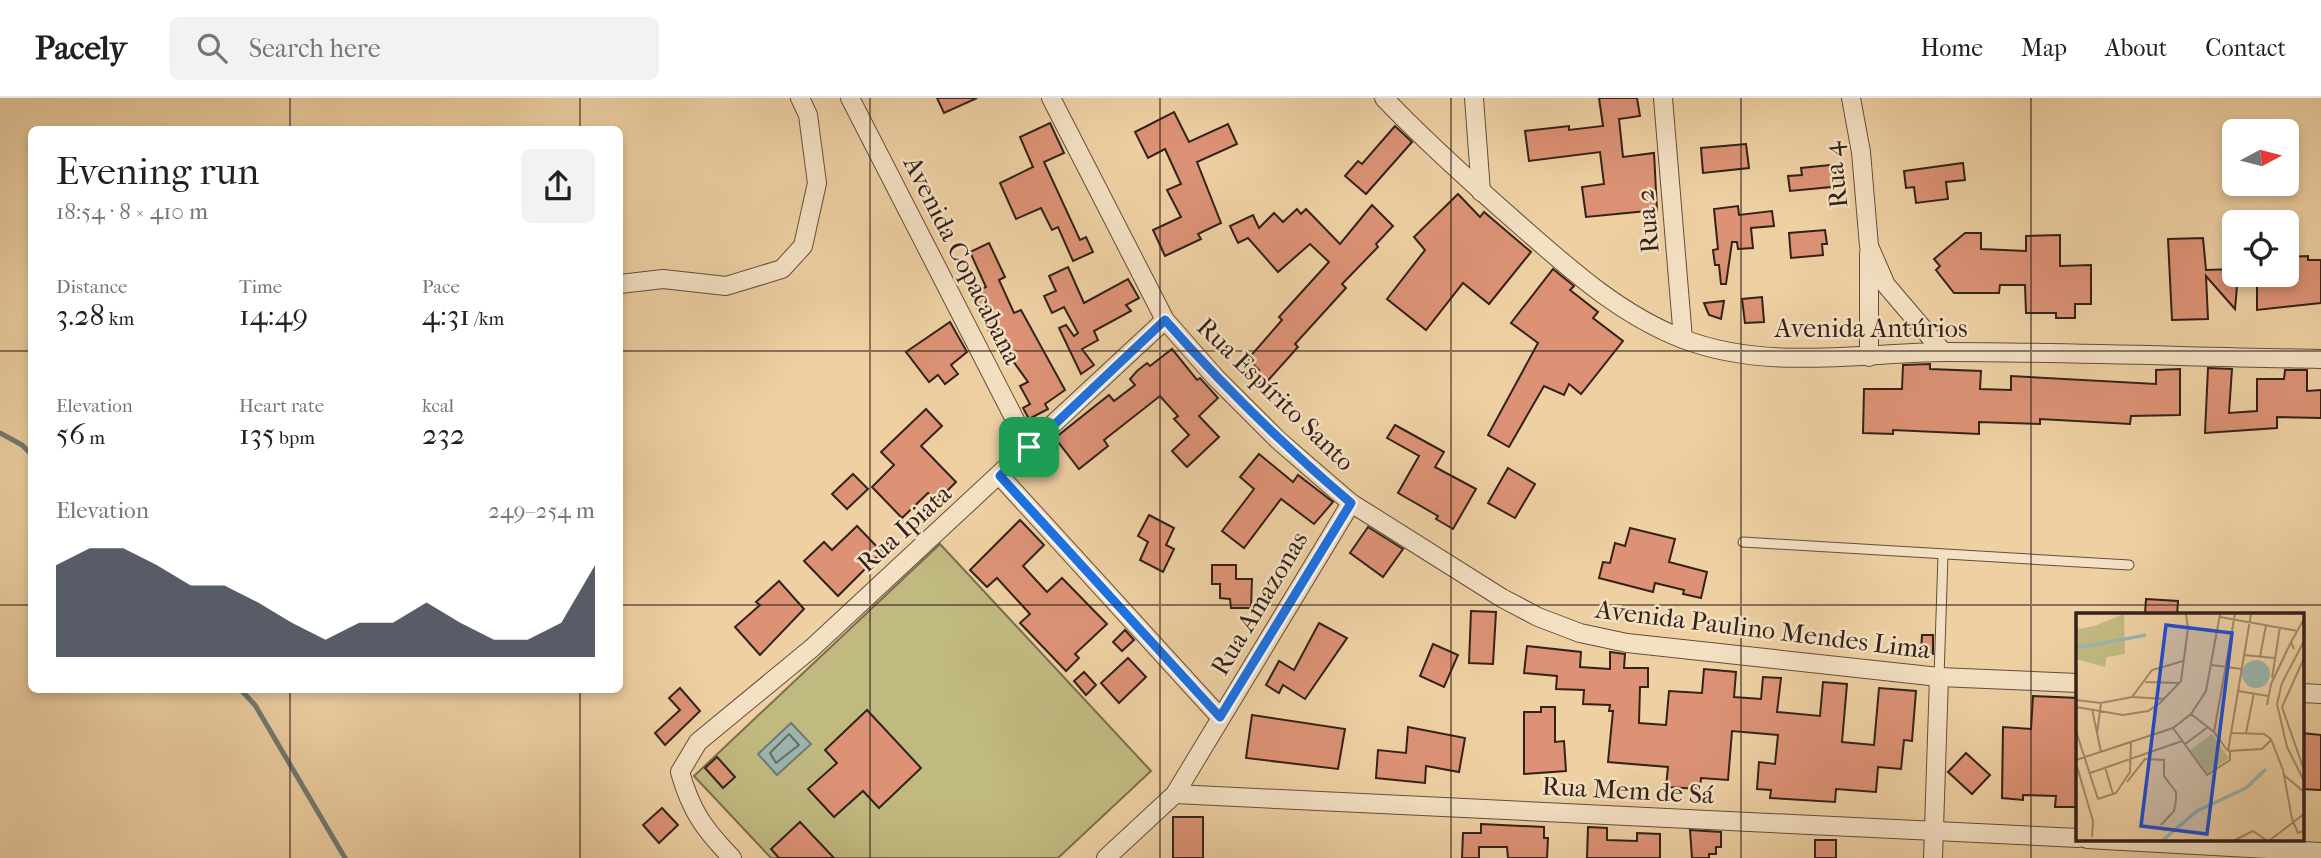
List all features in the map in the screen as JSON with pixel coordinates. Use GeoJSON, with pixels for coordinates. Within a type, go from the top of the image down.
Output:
{"type":"FeatureCollection","features":[{"type":"Feature","properties":{"kind":"street"},"geometry":{"type":"LineString","coordinates":[[623,284],[663,279],[726,286],[782,269],[803,246],[817,183],[808,115],[800,98]]}},
{"type":"Feature","properties":{"kind":"street","name":"Avenida Copacabana"},"geometry":{"type":"LineString","coordinates":[[850,98],[1029,447]]}},
{"type":"Feature","properties":{"kind":"street","name":"Rua Espírito Santo"},"geometry":{"type":"LineString","coordinates":[[1051,98],[1165,320],[1216,378],[1278,440],[1351,503]]}},
{"type":"Feature","properties":{"kind":"street","name":"Avenida Antúrios"},"geometry":{"type":"LineString","coordinates":[[1384,98],[1481,192],[1609,300],[1652,326],[1709,348],[1777,357],[1869,357],[1943,352],[2321,359]]}},
{"type":"Feature","properties":{"kind":"street"},"geometry":{"type":"LineString","coordinates":[[1474,98],[1481,192]]}},
{"type":"Feature","properties":{"kind":"street","name":"Rua 2"},"geometry":{"type":"LineString","coordinates":[[1663,98],[1683,339]]}},
{"type":"Feature","properties":{"kind":"street","name":"Rua 4"},"geometry":{"type":"LineString","coordinates":[[1851,98],[1861,152],[1868,246],[1869,357]]}},
{"type":"Feature","properties":{"kind":"street","name":"Rua 4"},"geometry":{"type":"LineString","coordinates":[[1868,246],[1886,285],[1943,352]]}},
{"type":"Feature","properties":{"kind":"street","name":"Rua Ipiata"},"geometry":{"type":"LineString","coordinates":[[732,858],[708,834],[695,813],[680,772],[698,742],[812,648],[1165,320]]}},
{"type":"Feature","properties":{"kind":"street"},"geometry":{"type":"LineString","coordinates":[[1000,476],[1220,717]]}},
{"type":"Feature","properties":{"kind":"street","name":"Avenida Paulino Mendes Lima"},"geometry":{"type":"LineString","coordinates":[[1351,503],[1502,598],[1538,617],[1580,633],[1638,644],[1939,677],[2076,683]]}},
{"type":"Feature","properties":{"kind":"street","name":"Rua Amazonas"},"geometry":{"type":"LineString","coordinates":[[1106,858],[1175,794],[1351,503]]}},
{"type":"Feature","properties":{"kind":"street"},"geometry":{"type":"LineString","coordinates":[[1933,858],[1939,677]]}},
{"type":"Feature","properties":{"kind":"street","name":"Rua Mem de Sá"},"geometry":{"type":"LineString","coordinates":[[1175,794],[2076,838]]}},
{"type":"Feature","properties":{"kind":"street"},"geometry":{"type":"LineString","coordinates":[[2105,840],[2321,852]]}},
{"type":"Feature","properties":{"kind":"lane"},"geometry":{"type":"LineString","coordinates":[[1743,542],[2129,565]]}},
{"type":"Feature","properties":{"kind":"lane"},"geometry":{"type":"LineString","coordinates":[[1939,677],[1943,555]]}},
{"type":"Feature","properties":{"kind":"shaded area"},"geometry":{"type":"Polygon","coordinates":[[[940,544],[1151,771],[1058,858],[771,858],[694,776],[940,544]]]}},
{"type":"Feature","properties":{"kind":"water"},"geometry":{"type":"Polygon","coordinates":[[[791,723],[811,744],[777,775],[758,754],[791,723]]]}},
{"type":"Feature","properties":{"kind":"building"},"geometry":{"type":"Polygon","coordinates":[[[937,98],[977,98],[944,113],[937,98]]]}},
{"type":"Feature","properties":{"kind":"building"},"geometry":{"type":"Polygon","coordinates":[[[1599,98],[1637,98],[1640,116],[1619,119],[1623,157],[1654,153],[1657,210],[1586,217],[1582,187],[1604,184],[1600,152],[1529,161],[1525,131],[1569,126],[1569,130],[1603,126],[1599,98]]]}},
{"type":"Feature","properties":{"kind":"building"},"geometry":{"type":"Polygon","coordinates":[[[1174,112],[1189,142],[1228,124],[1237,144],[1197,162],[1221,223],[1198,234],[1201,239],[1165,256],[1153,230],[1181,217],[1167,190],[1181,184],[1165,149],[1148,158],[1135,132],[1174,112]]]}},
{"type":"Feature","properties":{"kind":"building"},"geometry":{"type":"Polygon","coordinates":[[[1050,123],[1064,153],[1044,162],[1080,240],[1086,237],[1093,252],[1073,261],[1058,227],[1052,230],[1041,208],[1016,219],[1000,183],[1033,167],[1020,137],[1050,123]]]}},
{"type":"Feature","properties":{"kind":"building"},"geometry":{"type":"Polygon","coordinates":[[[1395,126],[1412,142],[1366,194],[1345,176],[1358,161],[1362,164],[1395,126]]]}},
{"type":"Feature","properties":{"kind":"building"},"geometry":{"type":"Polygon","coordinates":[[[1746,144],[1749,168],[1703,173],[1701,148],[1746,144]]]}},
{"type":"Feature","properties":{"kind":"building"},"geometry":{"type":"Polygon","coordinates":[[[1963,163],[1965,180],[1946,182],[1948,199],[1916,203],[1914,187],[1906,188],[1904,171],[1963,163]]]}},
{"type":"Feature","properties":{"kind":"building"},"geometry":{"type":"Polygon","coordinates":[[[1840,164],[1842,186],[1790,191],[1788,176],[1802,175],[1801,168],[1840,164]]]}},
{"type":"Feature","properties":{"kind":"building"},"geometry":{"type":"Polygon","coordinates":[[[1458,194],[1480,217],[1484,212],[1531,252],[1489,304],[1463,283],[1426,330],[1387,299],[1425,250],[1414,237],[1458,194]]]}},
{"type":"Feature","properties":{"kind":"building"},"geometry":{"type":"Polygon","coordinates":[[[1372,205],[1393,226],[1376,244],[1378,247],[1342,284],[1346,288],[1295,344],[1298,347],[1263,386],[1252,377],[1259,370],[1248,359],[1282,320],[1279,317],[1329,262],[1310,244],[1278,272],[1248,238],[1238,243],[1230,226],[1253,215],[1259,228],[1274,213],[1283,222],[1297,209],[1301,214],[1306,209],[1340,244],[1372,205]]]}},
{"type":"Feature","properties":{"kind":"building"},"geometry":{"type":"Polygon","coordinates":[[[1738,206],[1739,215],[1772,211],[1774,226],[1751,228],[1753,248],[1738,249],[1737,242],[1732,242],[1726,284],[1721,284],[1719,265],[1715,265],[1713,250],[1718,249],[1714,209],[1738,206]]]}},
{"type":"Feature","properties":{"kind":"building"},"geometry":{"type":"Polygon","coordinates":[[[1825,230],[1827,244],[1822,244],[1823,255],[1791,258],[1789,233],[1825,230]]]}},
{"type":"Feature","properties":{"kind":"building"},"geometry":{"type":"Polygon","coordinates":[[[1965,233],[1981,233],[1981,249],[2026,251],[2026,236],[2060,235],[2060,266],[2091,265],[2091,304],[2075,304],[2075,318],[2056,318],[2056,313],[2026,313],[2025,285],[2000,285],[1999,293],[1954,293],[1936,270],[1940,266],[1934,259],[1965,233]]]}},
{"type":"Feature","properties":{"kind":"building"},"geometry":{"type":"Polygon","coordinates":[[[2203,238],[2206,270],[2222,269],[2222,287],[2237,287],[2235,309],[2206,276],[2208,319],[2172,320],[2168,239],[2203,238]]]}},
{"type":"Feature","properties":{"kind":"building"},"geometry":{"type":"Polygon","coordinates":[[[989,243],[1005,277],[999,280],[1014,313],[1021,310],[1065,390],[1045,404],[1048,409],[1029,419],[1023,408],[1030,404],[1020,386],[1028,382],[1000,343],[996,345],[970,294],[986,287],[970,252],[989,243]]]}},
{"type":"Feature","properties":{"kind":"building"},"geometry":{"type":"Polygon","coordinates":[[[2299,256],[2321,260],[2321,303],[2257,310],[2257,287],[2299,287],[2299,256]]]}},
{"type":"Feature","properties":{"kind":"building"},"geometry":{"type":"Polygon","coordinates":[[[1068,267],[1084,303],[1128,279],[1139,298],[1126,305],[1131,311],[1094,331],[1098,340],[1082,349],[1094,365],[1081,374],[1059,328],[1066,325],[1074,336],[1078,333],[1064,307],[1052,313],[1044,296],[1056,291],[1049,276],[1068,267]]]}},
{"type":"Feature","properties":{"kind":"building"},"geometry":{"type":"Polygon","coordinates":[[[1553,269],[1574,286],[1570,290],[1598,312],[1593,318],[1623,341],[1581,394],[1569,384],[1564,395],[1544,386],[1509,447],[1488,435],[1538,343],[1511,323],[1553,269]]]}},
{"type":"Feature","properties":{"kind":"building"},"geometry":{"type":"Polygon","coordinates":[[[1762,297],[1764,322],[1745,323],[1742,299],[1762,297]]]}},
{"type":"Feature","properties":{"kind":"building"},"geometry":{"type":"Polygon","coordinates":[[[1724,301],[1721,319],[1709,315],[1704,303],[1724,301]]]}},
{"type":"Feature","properties":{"kind":"building"},"geometry":{"type":"Polygon","coordinates":[[[950,322],[967,352],[951,365],[958,374],[945,384],[938,375],[929,382],[906,352],[950,322]]]}},
{"type":"Feature","properties":{"kind":"building"},"geometry":{"type":"Polygon","coordinates":[[[1172,349],[1197,380],[1200,378],[1218,398],[1199,416],[1219,437],[1187,467],[1172,451],[1189,435],[1174,419],[1178,416],[1160,396],[1104,440],[1108,446],[1079,469],[1055,438],[1109,395],[1114,401],[1135,385],[1130,379],[1137,371],[1147,363],[1150,366],[1172,349]]]}},
{"type":"Feature","properties":{"kind":"building"},"geometry":{"type":"Polygon","coordinates":[[[1930,364],[1930,369],[1981,371],[1980,389],[2011,390],[2011,376],[2156,384],[2156,370],[2180,369],[2180,415],[2131,416],[2130,424],[2040,419],[2040,424],[1979,422],[1979,434],[1893,430],[1893,434],[1863,433],[1864,389],[1902,389],[1903,365],[1930,364]]]}},
{"type":"Feature","properties":{"kind":"building"},"geometry":{"type":"Polygon","coordinates":[[[2208,368],[2232,369],[2229,413],[2257,411],[2257,379],[2284,379],[2285,370],[2307,370],[2307,391],[2321,390],[2321,418],[2277,417],[2277,428],[2205,433],[2208,368]]]}},
{"type":"Feature","properties":{"kind":"building"},"geometry":{"type":"Polygon","coordinates":[[[926,409],[942,426],[921,446],[956,482],[936,502],[928,493],[902,518],[872,487],[894,465],[881,452],[926,409]]]}},
{"type":"Feature","properties":{"kind":"building"},"geometry":{"type":"Polygon","coordinates":[[[1395,425],[1444,452],[1435,467],[1476,489],[1453,529],[1436,519],[1438,516],[1398,493],[1419,456],[1387,438],[1395,425]]]}},
{"type":"Feature","properties":{"kind":"building"},"geometry":{"type":"Polygon","coordinates":[[[1259,454],[1293,482],[1298,475],[1333,502],[1314,524],[1281,499],[1244,548],[1222,531],[1254,489],[1240,477],[1259,454]]]}},
{"type":"Feature","properties":{"kind":"building"},"geometry":{"type":"Polygon","coordinates":[[[1508,468],[1535,484],[1515,518],[1488,503],[1508,468]]]}},
{"type":"Feature","properties":{"kind":"building"},"geometry":{"type":"Polygon","coordinates":[[[853,474],[868,489],[847,509],[832,494],[853,474]]]}},
{"type":"Feature","properties":{"kind":"building"},"geometry":{"type":"Polygon","coordinates":[[[1149,515],[1174,528],[1166,545],[1174,549],[1163,572],[1140,560],[1148,542],[1138,536],[1149,515]]]}},
{"type":"Feature","properties":{"kind":"building"},"geometry":{"type":"Polygon","coordinates":[[[1020,520],[1044,545],[1023,566],[1047,592],[1062,578],[1107,624],[1075,654],[1079,658],[1066,671],[1020,623],[1030,614],[997,578],[987,587],[970,570],[1020,520]]]}},
{"type":"Feature","properties":{"kind":"building"},"geometry":{"type":"Polygon","coordinates":[[[857,526],[882,552],[838,596],[804,561],[824,542],[832,550],[857,526]]]}},
{"type":"Feature","properties":{"kind":"building"},"geometry":{"type":"Polygon","coordinates":[[[1368,527],[1403,549],[1383,577],[1350,553],[1368,527]]]}},
{"type":"Feature","properties":{"kind":"building"},"geometry":{"type":"Polygon","coordinates":[[[1630,528],[1675,539],[1669,562],[1707,572],[1701,598],[1683,594],[1684,590],[1655,583],[1653,592],[1599,578],[1603,562],[1610,563],[1615,543],[1625,546],[1630,528]]]}},
{"type":"Feature","properties":{"kind":"building"},"geometry":{"type":"Polygon","coordinates":[[[1212,565],[1236,565],[1236,579],[1252,579],[1251,608],[1231,608],[1230,599],[1220,598],[1220,584],[1212,584],[1212,565]]]}},
{"type":"Feature","properties":{"kind":"building"},"geometry":{"type":"Polygon","coordinates":[[[779,581],[804,609],[760,655],[735,627],[760,605],[756,602],[779,581]]]}},
{"type":"Feature","properties":{"kind":"building"},"geometry":{"type":"Polygon","coordinates":[[[2146,599],[2178,601],[2177,613],[2145,613],[2146,599]]]}},
{"type":"Feature","properties":{"kind":"building"},"geometry":{"type":"Polygon","coordinates":[[[1471,611],[1496,612],[1493,664],[1469,663],[1471,611]]]}},
{"type":"Feature","properties":{"kind":"building"},"geometry":{"type":"Polygon","coordinates":[[[1319,623],[1347,638],[1305,699],[1283,685],[1279,693],[1266,685],[1279,661],[1294,670],[1319,623]]]}},
{"type":"Feature","properties":{"kind":"building"},"geometry":{"type":"Polygon","coordinates":[[[1125,630],[1134,640],[1122,651],[1113,642],[1125,630]]]}},
{"type":"Feature","properties":{"kind":"building"},"geometry":{"type":"Polygon","coordinates":[[[1922,635],[1933,635],[1933,654],[1921,653],[1922,635]]]}},
{"type":"Feature","properties":{"kind":"building"},"geometry":{"type":"Polygon","coordinates":[[[1433,644],[1458,655],[1444,687],[1420,676],[1433,644]]]}},
{"type":"Feature","properties":{"kind":"building"},"geometry":{"type":"Polygon","coordinates":[[[1527,646],[1581,652],[1580,667],[1610,669],[1610,652],[1625,654],[1624,668],[1648,668],[1648,687],[1640,687],[1639,723],[1666,725],[1669,691],[1702,693],[1704,669],[1736,672],[1734,697],[1761,699],[1763,677],[1781,678],[1777,712],[1820,716],[1823,682],[1847,684],[1842,742],[1874,745],[1879,688],[1916,691],[1912,741],[1904,740],[1901,769],[1878,767],[1876,792],[1836,789],[1835,802],[1770,798],[1771,790],[1757,789],[1759,762],[1775,764],[1778,735],[1732,731],[1728,780],[1701,778],[1700,789],[1666,787],[1668,767],[1608,762],[1613,711],[1609,711],[1610,705],[1583,704],[1584,690],[1556,689],[1557,676],[1524,673],[1527,646]]]}},
{"type":"Feature","properties":{"kind":"building"},"geometry":{"type":"Polygon","coordinates":[[[1128,658],[1146,677],[1119,703],[1101,683],[1128,658]]]}},
{"type":"Feature","properties":{"kind":"building"},"geometry":{"type":"Polygon","coordinates":[[[1084,672],[1096,685],[1086,695],[1074,681],[1084,672]]]}},
{"type":"Feature","properties":{"kind":"building"},"geometry":{"type":"Polygon","coordinates":[[[680,688],[700,711],[665,745],[655,733],[680,710],[669,698],[680,688]]]}},
{"type":"Feature","properties":{"kind":"building"},"geometry":{"type":"Polygon","coordinates":[[[2033,696],[2076,698],[2076,807],[2055,807],[2056,796],[2023,795],[2023,800],[2002,798],[2003,727],[2031,729],[2033,696]]]}},
{"type":"Feature","properties":{"kind":"building"},"geometry":{"type":"Polygon","coordinates":[[[1541,707],[1555,707],[1555,742],[1564,741],[1566,771],[1524,774],[1524,712],[1541,712],[1541,707]]]}},
{"type":"Feature","properties":{"kind":"building"},"geometry":{"type":"Polygon","coordinates":[[[867,710],[921,768],[879,808],[863,791],[834,817],[808,789],[837,763],[825,750],[867,710]]]}},
{"type":"Feature","properties":{"kind":"building"},"geometry":{"type":"Polygon","coordinates":[[[1252,715],[1345,729],[1338,769],[1246,758],[1252,715]]]}},
{"type":"Feature","properties":{"kind":"building"},"geometry":{"type":"Polygon","coordinates":[[[1408,727],[1465,738],[1459,772],[1426,766],[1425,783],[1376,778],[1378,750],[1406,753],[1408,727]]]}},
{"type":"Feature","properties":{"kind":"building"},"geometry":{"type":"Polygon","coordinates":[[[2304,733],[2321,735],[2321,790],[2304,789],[2304,733]]]}},
{"type":"Feature","properties":{"kind":"building"},"geometry":{"type":"Polygon","coordinates":[[[1966,753],[1990,775],[1972,794],[1948,772],[1966,753]]]}},
{"type":"Feature","properties":{"kind":"building"},"geometry":{"type":"Polygon","coordinates":[[[717,757],[735,777],[723,788],[705,768],[717,757]]]}},
{"type":"Feature","properties":{"kind":"building"},"geometry":{"type":"Polygon","coordinates":[[[662,808],[678,825],[659,843],[643,825],[662,808]]]}},
{"type":"Feature","properties":{"kind":"building"},"geometry":{"type":"Polygon","coordinates":[[[1173,817],[1203,817],[1203,858],[1173,858],[1173,817]]]}},
{"type":"Feature","properties":{"kind":"building"},"geometry":{"type":"Polygon","coordinates":[[[800,822],[834,858],[779,858],[771,849],[800,822]]]}},
{"type":"Feature","properties":{"kind":"building"},"geometry":{"type":"Polygon","coordinates":[[[1481,824],[1544,827],[1544,838],[1548,838],[1547,858],[1508,858],[1507,847],[1479,847],[1479,858],[1462,858],[1463,833],[1481,833],[1481,824]]]}},
{"type":"Feature","properties":{"kind":"building"},"geometry":{"type":"Polygon","coordinates":[[[1588,827],[1607,828],[1607,840],[1637,841],[1637,833],[1660,834],[1660,858],[1587,858],[1588,827]]]}},
{"type":"Feature","properties":{"kind":"building"},"geometry":{"type":"Polygon","coordinates":[[[1690,830],[1721,832],[1721,847],[1716,847],[1716,854],[1709,854],[1709,858],[1692,858],[1690,830]]]}},
{"type":"Feature","properties":{"kind":"building"},"geometry":{"type":"Polygon","coordinates":[[[1815,840],[1836,840],[1836,858],[1815,858],[1815,840]]]}},
{"type":"Feature","properties":{"kind":"waterway"},"geometry":{"type":"LineString","coordinates":[[0,433],[28,451]]}},
{"type":"Feature","properties":{"kind":"waterway"},"geometry":{"type":"LineString","coordinates":[[244,693],[255,705],[345,858]]}},
{"type":"Feature","properties":{"kind":"route"},"geometry":{"type":"LineString","coordinates":[[1165,320],[1216,378],[1278,440],[1351,503],[1220,717],[1000,476],[1029,447],[1165,320]]}}]}
